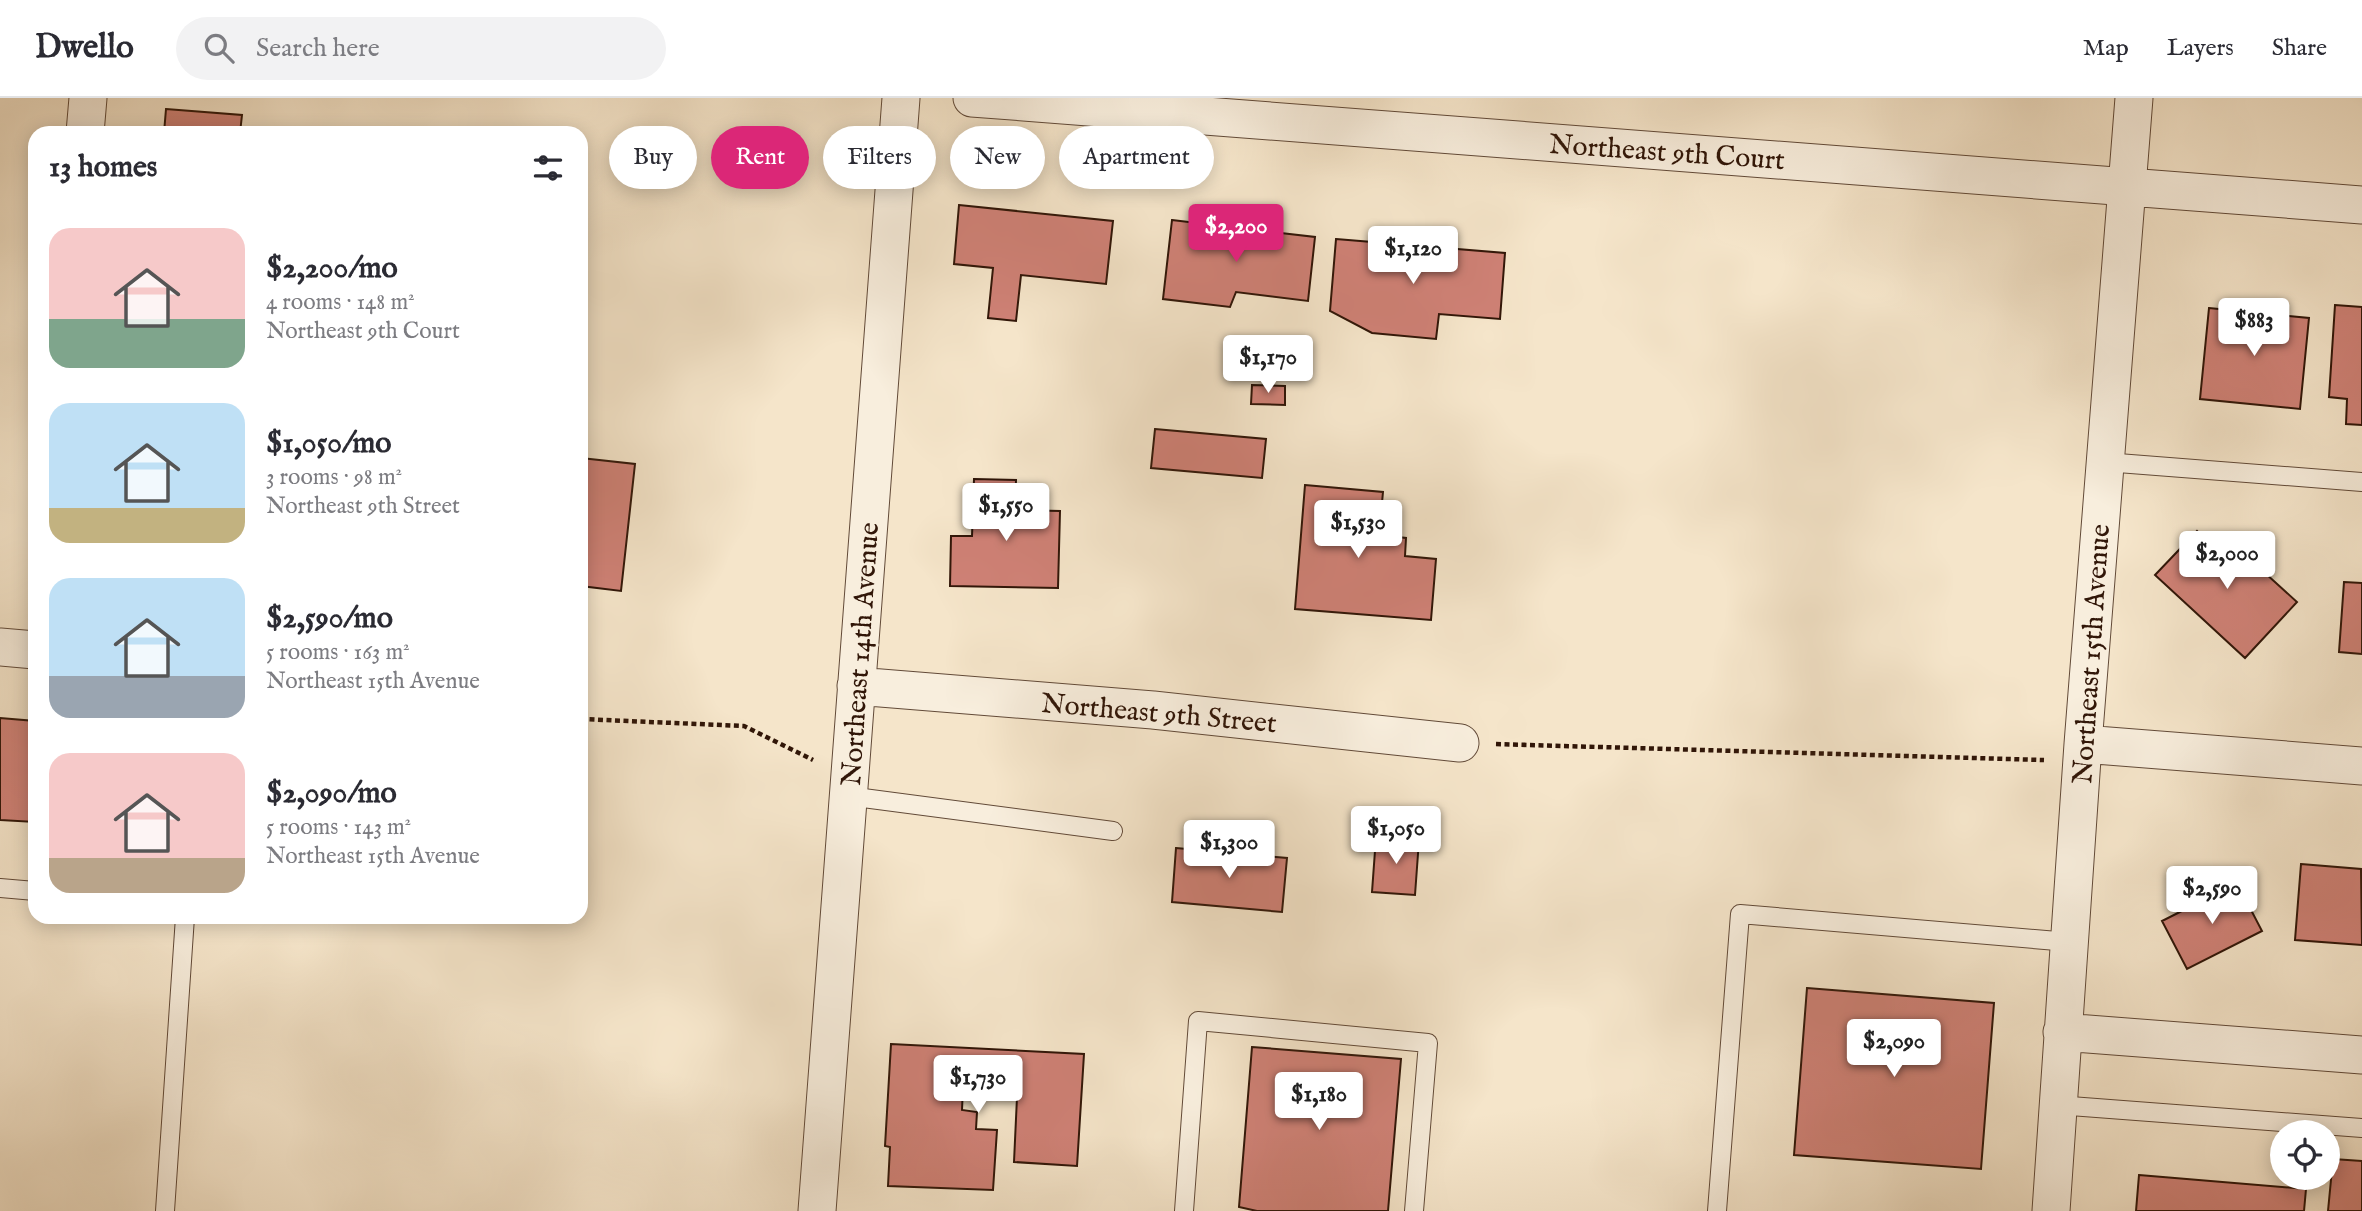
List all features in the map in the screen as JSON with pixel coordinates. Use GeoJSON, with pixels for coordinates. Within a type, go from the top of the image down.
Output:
{"type":"FeatureCollection","features":[{"type":"Feature","properties":{"kind":"street"},"geometry":{"type":"LineString","coordinates":[[86,126],[88,98]]}},
{"type":"Feature","properties":{"kind":"street","name":"Northeast 14th Avenue"},"geometry":{"type":"LineString","coordinates":[[817,1211],[901,98]]}},
{"type":"Feature","properties":{"kind":"street","name":"Northeast 9th Court"},"geometry":{"type":"LineString","coordinates":[[972,98],[2362,205]]}},
{"type":"Feature","properties":{"kind":"street","name":"Northeast 15th Avenue"},"geometry":{"type":"LineString","coordinates":[[2050,1211],[2082,753],[2134,98]]}},
{"type":"Feature","properties":{"kind":"street"},"geometry":{"type":"LineString","coordinates":[[0,647],[28,649]]}},
{"type":"Feature","properties":{"kind":"street","name":"Northeast 9th Street"},"geometry":{"type":"LineString","coordinates":[[856,686],[1153,709],[1460,743]]}},
{"type":"Feature","properties":{"kind":"street"},"geometry":{"type":"LineString","coordinates":[[2082,753],[2362,766]]}},
{"type":"Feature","properties":{"kind":"street"},"geometry":{"type":"LineString","coordinates":[[2062,1032],[2362,1055]]}},
{"type":"Feature","properties":{"kind":"lane"},"geometry":{"type":"LineString","coordinates":[[2105,462],[2362,482]]}},
{"type":"Feature","properties":{"kind":"lane"},"geometry":{"type":"LineString","coordinates":[[849,787],[1113,831]]}},
{"type":"Feature","properties":{"kind":"lane"},"geometry":{"type":"LineString","coordinates":[[0,888],[28,890]]}},
{"type":"Feature","properties":{"kind":"lane"},"geometry":{"type":"LineString","coordinates":[[1717,1211],[1740,914],[2069,942]]}},
{"type":"Feature","properties":{"kind":"lane"},"geometry":{"type":"LineString","coordinates":[[164,1211],[184,924]]}},
{"type":"Feature","properties":{"kind":"lane"},"geometry":{"type":"LineString","coordinates":[[1184,1211],[1198,1021],[1428,1043],[1414,1211]]}},
{"type":"Feature","properties":{"kind":"lane"},"geometry":{"type":"LineString","coordinates":[[2057,1105],[2362,1128]]}},
{"type":"Feature","properties":{"kind":"path"},"geometry":{"type":"LineString","coordinates":[[588,719],[744,726],[849,787]]}},
{"type":"Feature","properties":{"kind":"path"},"geometry":{"type":"LineString","coordinates":[[1460,743],[2082,753]]}},
{"type":"Feature","properties":{"kind":"building"},"geometry":{"type":"Polygon","coordinates":[[[166,109],[242,115],[241,126],[165,126],[166,109]]]}},
{"type":"Feature","properties":{"kind":"building"},"geometry":{"type":"Polygon","coordinates":[[[959,205],[1113,221],[1106,284],[1021,275],[1016,321],[988,318],[993,268],[954,264],[959,205]]]}},
{"type":"Feature","properties":{"kind":"building"},"geometry":{"type":"Polygon","coordinates":[[[1172,220],[1315,237],[1308,301],[1236,292],[1230,307],[1163,299],[1172,220]]]}},
{"type":"Feature","properties":{"kind":"building"},"geometry":{"type":"Polygon","coordinates":[[[1336,239],[1505,253],[1500,319],[1439,314],[1436,339],[1372,333],[1330,311],[1336,239]]]}},
{"type":"Feature","properties":{"kind":"building"},"geometry":{"type":"Polygon","coordinates":[[[2335,305],[2362,307],[2362,425],[2346,424],[2347,399],[2329,397],[2335,305]]]}},
{"type":"Feature","properties":{"kind":"building"},"geometry":{"type":"Polygon","coordinates":[[[2209,308],[2309,318],[2300,409],[2200,399],[2209,308]]]}},
{"type":"Feature","properties":{"kind":"building"},"geometry":{"type":"Polygon","coordinates":[[[1252,385],[1285,386],[1285,405],[1251,404],[1252,385]]]}},
{"type":"Feature","properties":{"kind":"building"},"geometry":{"type":"Polygon","coordinates":[[[1155,429],[1266,439],[1262,478],[1151,468],[1155,429]]]}},
{"type":"Feature","properties":{"kind":"building"},"geometry":{"type":"Polygon","coordinates":[[[588,459],[635,464],[621,591],[588,587],[588,459]]]}},
{"type":"Feature","properties":{"kind":"building"},"geometry":{"type":"Polygon","coordinates":[[[974,479],[1016,480],[1015,510],[1060,511],[1058,588],[950,586],[951,536],[972,536],[974,479]]]}},
{"type":"Feature","properties":{"kind":"building"},"geometry":{"type":"Polygon","coordinates":[[[1305,485],[1383,492],[1379,535],[1406,538],[1405,556],[1436,559],[1431,620],[1295,609],[1305,485]]]}},
{"type":"Feature","properties":{"kind":"building"},"geometry":{"type":"Polygon","coordinates":[[[2197,531],[2214,547],[2231,542],[2297,602],[2245,658],[2155,575],[2197,531]]]}},
{"type":"Feature","properties":{"kind":"building"},"geometry":{"type":"Polygon","coordinates":[[[2344,582],[2362,583],[2362,654],[2339,652],[2344,582]]]}},
{"type":"Feature","properties":{"kind":"building"},"geometry":{"type":"Polygon","coordinates":[[[0,718],[28,720],[28,822],[0,820],[0,718]]]}},
{"type":"Feature","properties":{"kind":"building"},"geometry":{"type":"Polygon","coordinates":[[[1376,837],[1419,840],[1415,895],[1372,892],[1376,837]]]}},
{"type":"Feature","properties":{"kind":"building"},"geometry":{"type":"Polygon","coordinates":[[[1176,848],[1287,858],[1282,912],[1172,902],[1176,848]]]}},
{"type":"Feature","properties":{"kind":"building"},"geometry":{"type":"Polygon","coordinates":[[[2301,864],[2361,869],[2362,945],[2295,940],[2301,864]]]}},
{"type":"Feature","properties":{"kind":"building"},"geometry":{"type":"Polygon","coordinates":[[[2237,883],[2262,931],[2187,969],[2162,921],[2237,883]]]}},
{"type":"Feature","properties":{"kind":"building"},"geometry":{"type":"Polygon","coordinates":[[[1807,988],[1994,1003],[1981,1169],[1794,1155],[1807,988]]]}},
{"type":"Feature","properties":{"kind":"building"},"geometry":{"type":"Polygon","coordinates":[[[891,1044],[1084,1054],[1077,1166],[1014,1162],[1017,1097],[985,1095],[987,1067],[936,1063],[935,1085],[963,1087],[962,1110],[977,1112],[976,1129],[997,1130],[993,1190],[888,1186],[890,1147],[885,1146],[891,1044]]]}},
{"type":"Feature","properties":{"kind":"building"},"geometry":{"type":"Polygon","coordinates":[[[1252,1047],[1401,1059],[1388,1211],[1257,1211],[1239,1207],[1252,1047]]]}},
{"type":"Feature","properties":{"kind":"building"},"geometry":{"type":"Polygon","coordinates":[[[2340,1159],[2362,1161],[2362,1211],[2328,1211],[2330,1190],[2340,1190],[2340,1159]]]}},
{"type":"Feature","properties":{"kind":"building"},"geometry":{"type":"Polygon","coordinates":[[[2139,1175],[2270,1186],[2270,1190],[2306,1190],[2304,1211],[2136,1211],[2139,1175]]]}}]}
